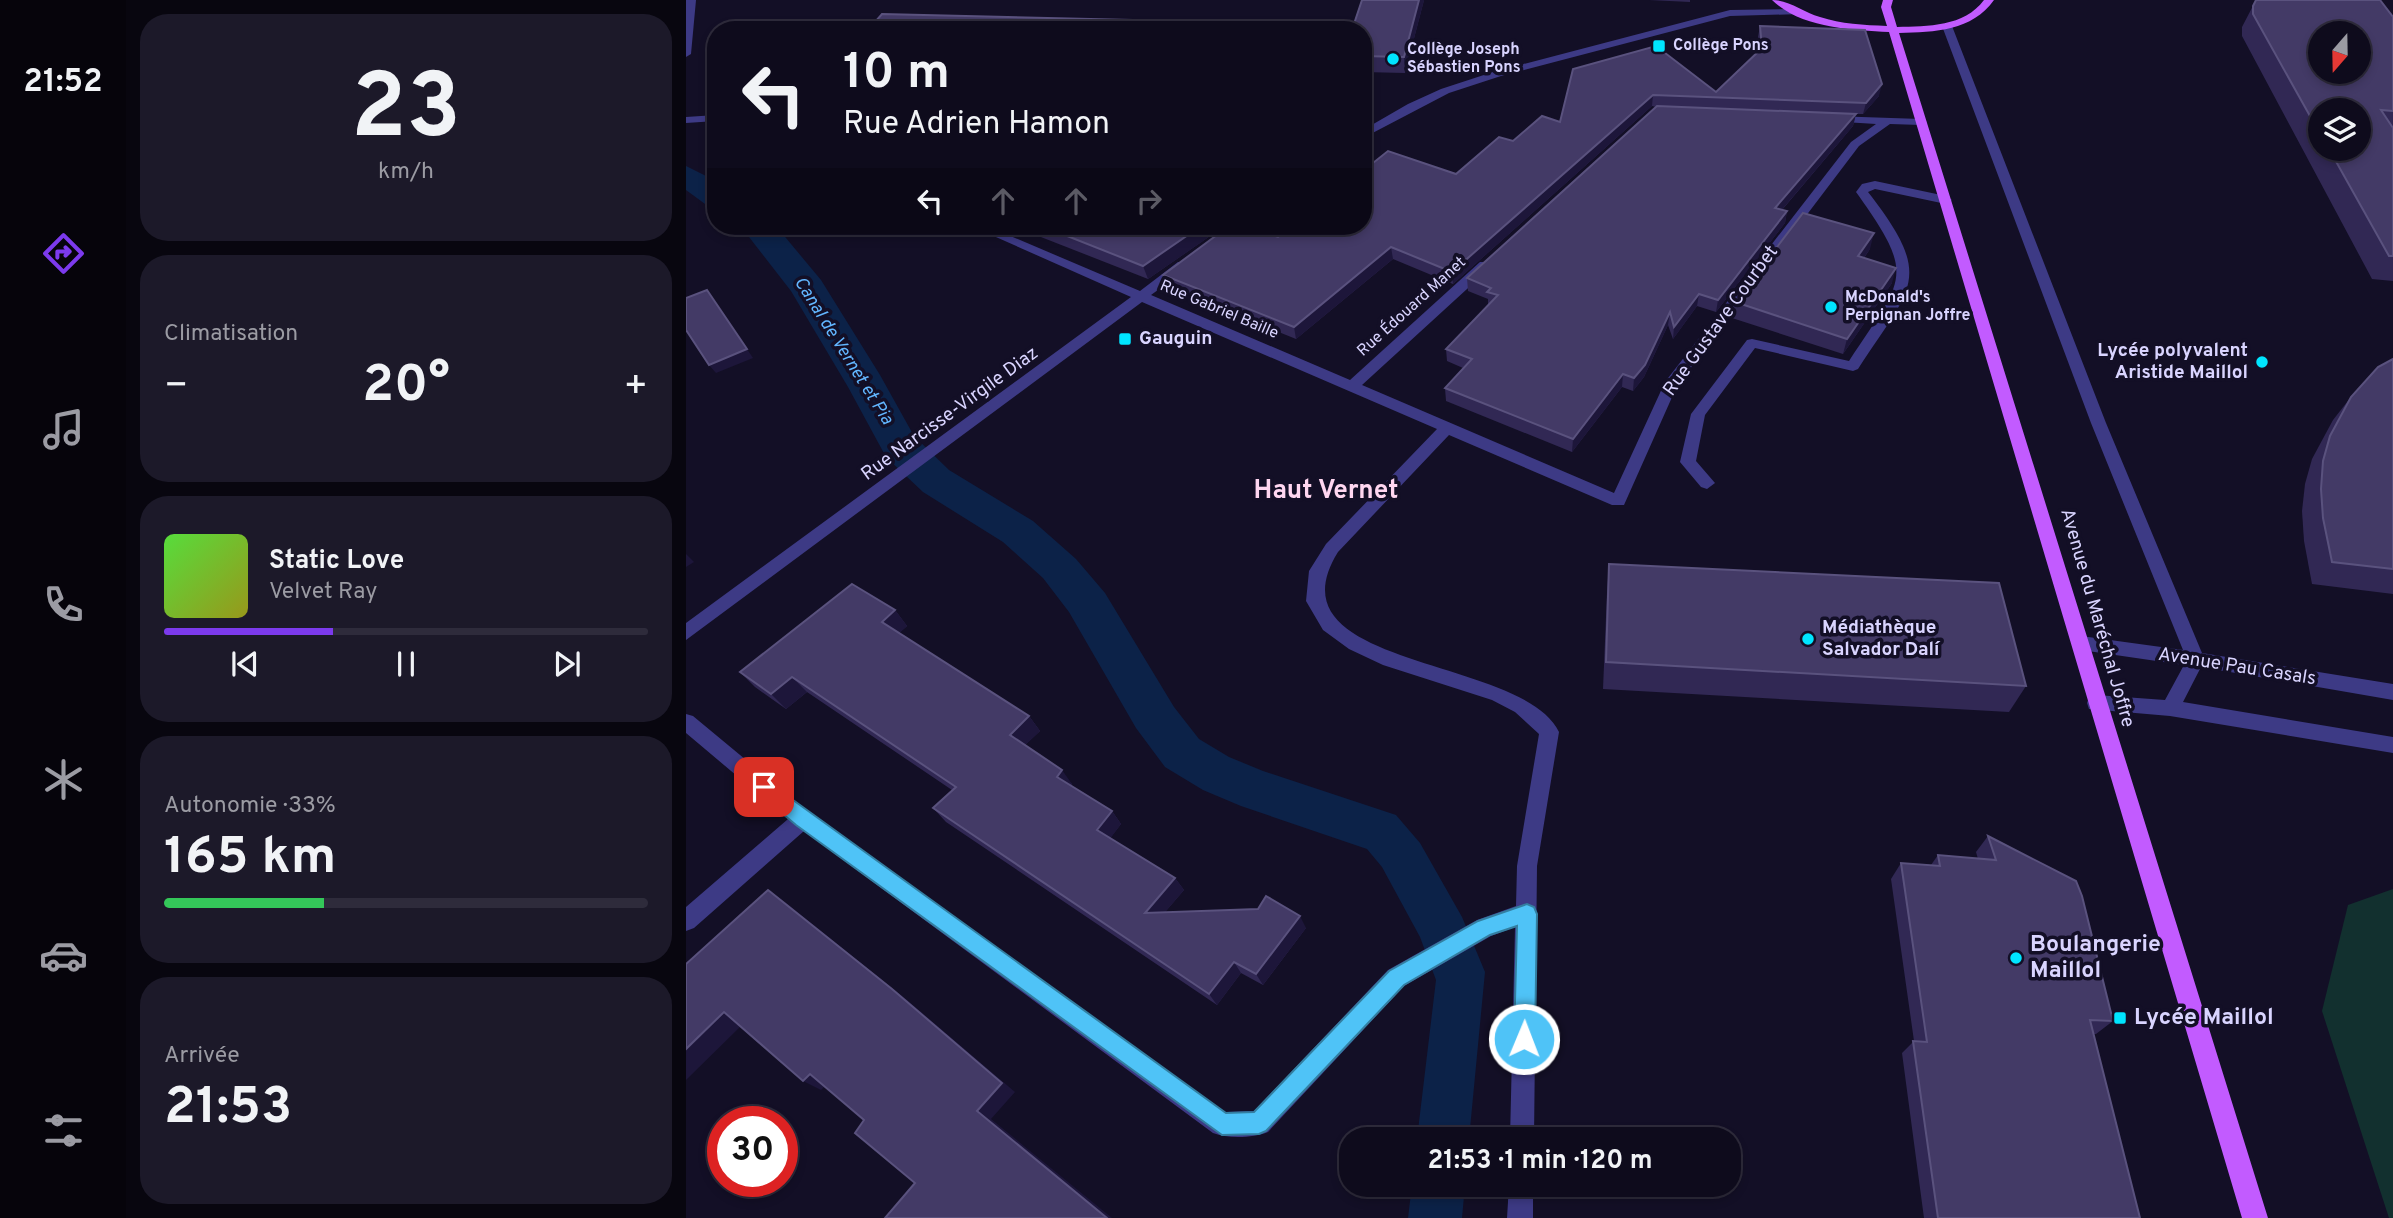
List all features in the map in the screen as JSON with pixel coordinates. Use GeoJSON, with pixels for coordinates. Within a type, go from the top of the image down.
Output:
{"type":"FeatureCollection","features":[{"type":"Feature","properties":{"kind":"main road"},"geometry":{"type":"LineString","coordinates":[[1777,0],[1798,12],[1832,23],[1895,31],[1947,26],[1979,13],[1989,0]]}},
{"type":"Feature","properties":{"kind":"main road","name":"Avenue du Maréchal Joffre"},"geometry":{"type":"LineString","coordinates":[[1888,0],[1886,7],[1895,31],[1900,58],[1946,200],[2081,643],[2096,703],[2255,1218]]}},
{"type":"Feature","properties":{"kind":"street"},"geometry":{"type":"LineString","coordinates":[[686,54],[691,0]]}},
{"type":"Feature","properties":{"kind":"street"},"geometry":{"type":"LineString","coordinates":[[1730,13],[1743,0]]}},
{"type":"Feature","properties":{"kind":"street"},"geometry":{"type":"LineString","coordinates":[[1372,130],[1412,106],[1445,91],[1497,74],[1730,13],[1798,12]]}},
{"type":"Feature","properties":{"kind":"street"},"geometry":{"type":"LineString","coordinates":[[1947,26],[2107,442],[2196,659],[2170,708]]}},
{"type":"Feature","properties":{"kind":"street"},"geometry":{"type":"LineString","coordinates":[[1818,118],[1921,122]]}},
{"type":"Feature","properties":{"kind":"street"},"geometry":{"type":"LineString","coordinates":[[686,120],[707,119]]}},
{"type":"Feature","properties":{"kind":"street","name":"Rue Gustave Courbet"},"geometry":{"type":"LineString","coordinates":[[1446,429],[1618,500],[1670,385],[1855,144],[1888,121]]}},
{"type":"Feature","properties":{"kind":"street"},"geometry":{"type":"LineString","coordinates":[[1707,483],[1688,462],[1698,414],[1752,343],[1853,366],[1904,285],[1901,251],[1877,208],[1862,192],[1866,187],[1875,185],[1946,200]]}},
{"type":"Feature","properties":{"kind":"street","name":"Rue Gabriel Baille"},"geometry":{"type":"LineString","coordinates":[[998,235],[1446,429]]}},
{"type":"Feature","properties":{"kind":"street","name":"Rue Narcisse-Virgile Diaz"},"geometry":{"type":"LineString","coordinates":[[686,633],[1196,256]]}},
{"type":"Feature","properties":{"kind":"street","name":"Rue Édouard Manet"},"geometry":{"type":"LineString","coordinates":[[1352,387],[1492,258]]}},
{"type":"Feature","properties":{"kind":"street"},"geometry":{"type":"LineString","coordinates":[[1446,429],[1332,548],[1318,571],[1314,596],[1322,618],[1345,640],[1521,705],[1549,732],[1527,866],[1522,1127]]}},
{"type":"Feature","properties":{"kind":"street","name":"Avenue Pau Casals"},"geometry":{"type":"LineString","coordinates":[[2081,643],[2393,692]]}},
{"type":"Feature","properties":{"kind":"street"},"geometry":{"type":"LineString","coordinates":[[2096,703],[2170,708],[2393,745]]}},
{"type":"Feature","properties":{"kind":"street"},"geometry":{"type":"LineString","coordinates":[[686,722],[803,819],[1222,1124],[1259,1123],[1396,978],[1485,927],[1527,914]]}},
{"type":"Feature","properties":{"kind":"street"},"geometry":{"type":"LineString","coordinates":[[686,921],[803,819]]}},
{"type":"Feature","properties":{"kind":"street"},"geometry":{"type":"LineString","coordinates":[[1520,1218],[1521,1197]]}},
{"type":"Feature","properties":{"kind":"green space"},"geometry":{"type":"Polygon","coordinates":[[[2393,889],[2393,1218],[2389,1218],[2322,1011],[2348,905],[2393,889]]]}},
{"type":"Feature","properties":{"kind":"water"},"geometry":{"type":"Polygon","coordinates":[[[686,166],[707,176],[707,205],[686,190],[686,166]]]}},
{"type":"Feature","properties":{"kind":"water","name":"Canal de Vernet et Pia"},"geometry":{"type":"Polygon","coordinates":[[[746,235],[784,235],[821,280],[914,436],[949,470],[1033,521],[1076,559],[1105,593],[1174,707],[1199,739],[1229,757],[1263,771],[1396,815],[1420,843],[1462,917],[1485,972],[1470,1127],[1418,1127],[1436,980],[1420,937],[1382,867],[1367,849],[1241,806],[1203,790],[1165,767],[1136,728],[1069,612],[1043,578],[1003,542],[923,492],[886,457],[791,291],[746,235]]]}},
{"type":"Feature","properties":{"kind":"water"},"geometry":{"type":"Polygon","coordinates":[[[1411,1197],[1464,1197],[1462,1218],[1408,1218],[1411,1197]]]}},
{"type":"Feature","properties":{"kind":"building"},"geometry":{"type":"Polygon","coordinates":[[[1362,0],[1419,0],[1404,57],[1372,56],[1372,21],[1355,21],[1362,0]]]}},
{"type":"Feature","properties":{"kind":"building"},"geometry":{"type":"Polygon","coordinates":[[[2256,0],[2380,0],[2393,17],[2393,111],[2381,110],[2393,128],[2393,256],[2389,256],[2336,161],[2371,161],[2371,98],[2308,98],[2308,113],[2253,14],[2256,0]]]}},
{"type":"Feature","properties":{"kind":"building"},"geometry":{"type":"Polygon","coordinates":[[[882,14],[1132,20],[1132,21],[876,21],[882,14]]]}},
{"type":"Feature","properties":{"kind":"building"},"geometry":{"type":"Polygon","coordinates":[[[1760,26],[1865,30],[1882,84],[1866,103],[1653,95],[1452,272],[1391,247],[1294,327],[1163,275],[1217,235],[1372,235],[1372,164],[1388,151],[1456,174],[1499,137],[1513,141],[1542,116],[1560,122],[1573,69],[1656,46],[1716,92],[1762,48],[1760,26]]]}},
{"type":"Feature","properties":{"kind":"building"},"geometry":{"type":"Polygon","coordinates":[[[1657,106],[1856,114],[1775,208],[1787,211],[1718,300],[1699,294],[1674,327],[1670,312],[1645,365],[1634,378],[1623,374],[1573,439],[1445,388],[1472,359],[1446,349],[1498,295],[1487,292],[1491,288],[1467,278],[1657,106]]]}},
{"type":"Feature","properties":{"kind":"building"},"geometry":{"type":"Polygon","coordinates":[[[1803,213],[1874,233],[1858,256],[1896,268],[1847,339],[1735,302],[1803,213]]]}},
{"type":"Feature","properties":{"kind":"building"},"geometry":{"type":"Polygon","coordinates":[[[1065,235],[1188,235],[1143,266],[1065,235]]]}},
{"type":"Feature","properties":{"kind":"building"},"geometry":{"type":"Polygon","coordinates":[[[707,290],[747,349],[709,365],[686,330],[686,298],[707,290]]]}},
{"type":"Feature","properties":{"kind":"building"},"geometry":{"type":"Polygon","coordinates":[[[2393,359],[2393,569],[2332,562],[2323,518],[2321,489],[2323,461],[2330,436],[2351,397],[2378,367],[2393,359]]]}},
{"type":"Feature","properties":{"kind":"building","name":"Médiathèque Salvador Dalí"},"geometry":{"type":"Polygon","coordinates":[[[1609,564],[1999,583],[2026,686],[1606,662],[1609,564]]]}},
{"type":"Feature","properties":{"kind":"building"},"geometry":{"type":"Polygon","coordinates":[[[852,584],[895,610],[882,622],[1029,716],[1010,735],[1062,770],[1057,777],[1112,811],[1097,830],[1175,878],[1145,913],[1258,909],[1266,896],[1300,916],[1256,974],[1234,962],[1209,994],[933,808],[956,787],[792,677],[771,694],[740,672],[852,584]]]}},
{"type":"Feature","properties":{"kind":"building"},"geometry":{"type":"Polygon","coordinates":[[[1988,836],[2076,881],[2082,896],[2113,1021],[2090,1020],[2140,1218],[1938,1218],[1913,1041],[1927,1042],[1901,863],[1940,866],[1938,855],[1996,860],[1988,836]]]}},
{"type":"Feature","properties":{"kind":"building"},"geometry":{"type":"Polygon","coordinates":[[[768,890],[892,989],[1002,1083],[977,1111],[1107,1218],[885,1218],[915,1183],[855,1133],[864,1120],[810,1074],[803,1081],[724,1012],[686,1049],[686,964],[768,890]]]}},
{"type":"Feature","properties":{"kind":"place","name":"Collège Pons"},"geometry":{"type":"Point","coordinates":[1659,46]}},
{"type":"Feature","properties":{"kind":"place","name":"Collège Joseph Sébastien Pons"},"geometry":{"type":"Point","coordinates":[1393,59]}},
{"type":"Feature","properties":{"kind":"place","name":"McDonald's Perpignan Joffre"},"geometry":{"type":"Point","coordinates":[1831,307]}},
{"type":"Feature","properties":{"kind":"place","name":"Gauguin"},"geometry":{"type":"Point","coordinates":[1125,339]}},
{"type":"Feature","properties":{"kind":"place","name":"Lycée polyvalent Aristide Maillol"},"geometry":{"type":"Point","coordinates":[2262,362]}},
{"type":"Feature","properties":{"kind":"place","name":"Médiathèque Salvador Dalí"},"geometry":{"type":"Point","coordinates":[1808,639]}},
{"type":"Feature","properties":{"kind":"place","name":"Boulangerie Maillol"},"geometry":{"type":"Point","coordinates":[2016,958]}},
{"type":"Feature","properties":{"kind":"place","name":"Lycée Maillol"},"geometry":{"type":"Point","coordinates":[2120,1018]}},
{"type":"Feature","properties":{"kind":"district","name":"Haut Vernet"},"geometry":{"type":"Point","coordinates":[1326,491]}},
{"type":"Feature","properties":{"kind":"route"},"geometry":{"type":"LineString","coordinates":[[764,787],[803,819],[1222,1124],[1259,1123],[1396,978],[1485,927],[1527,914],[1524,1039]]}}]}
